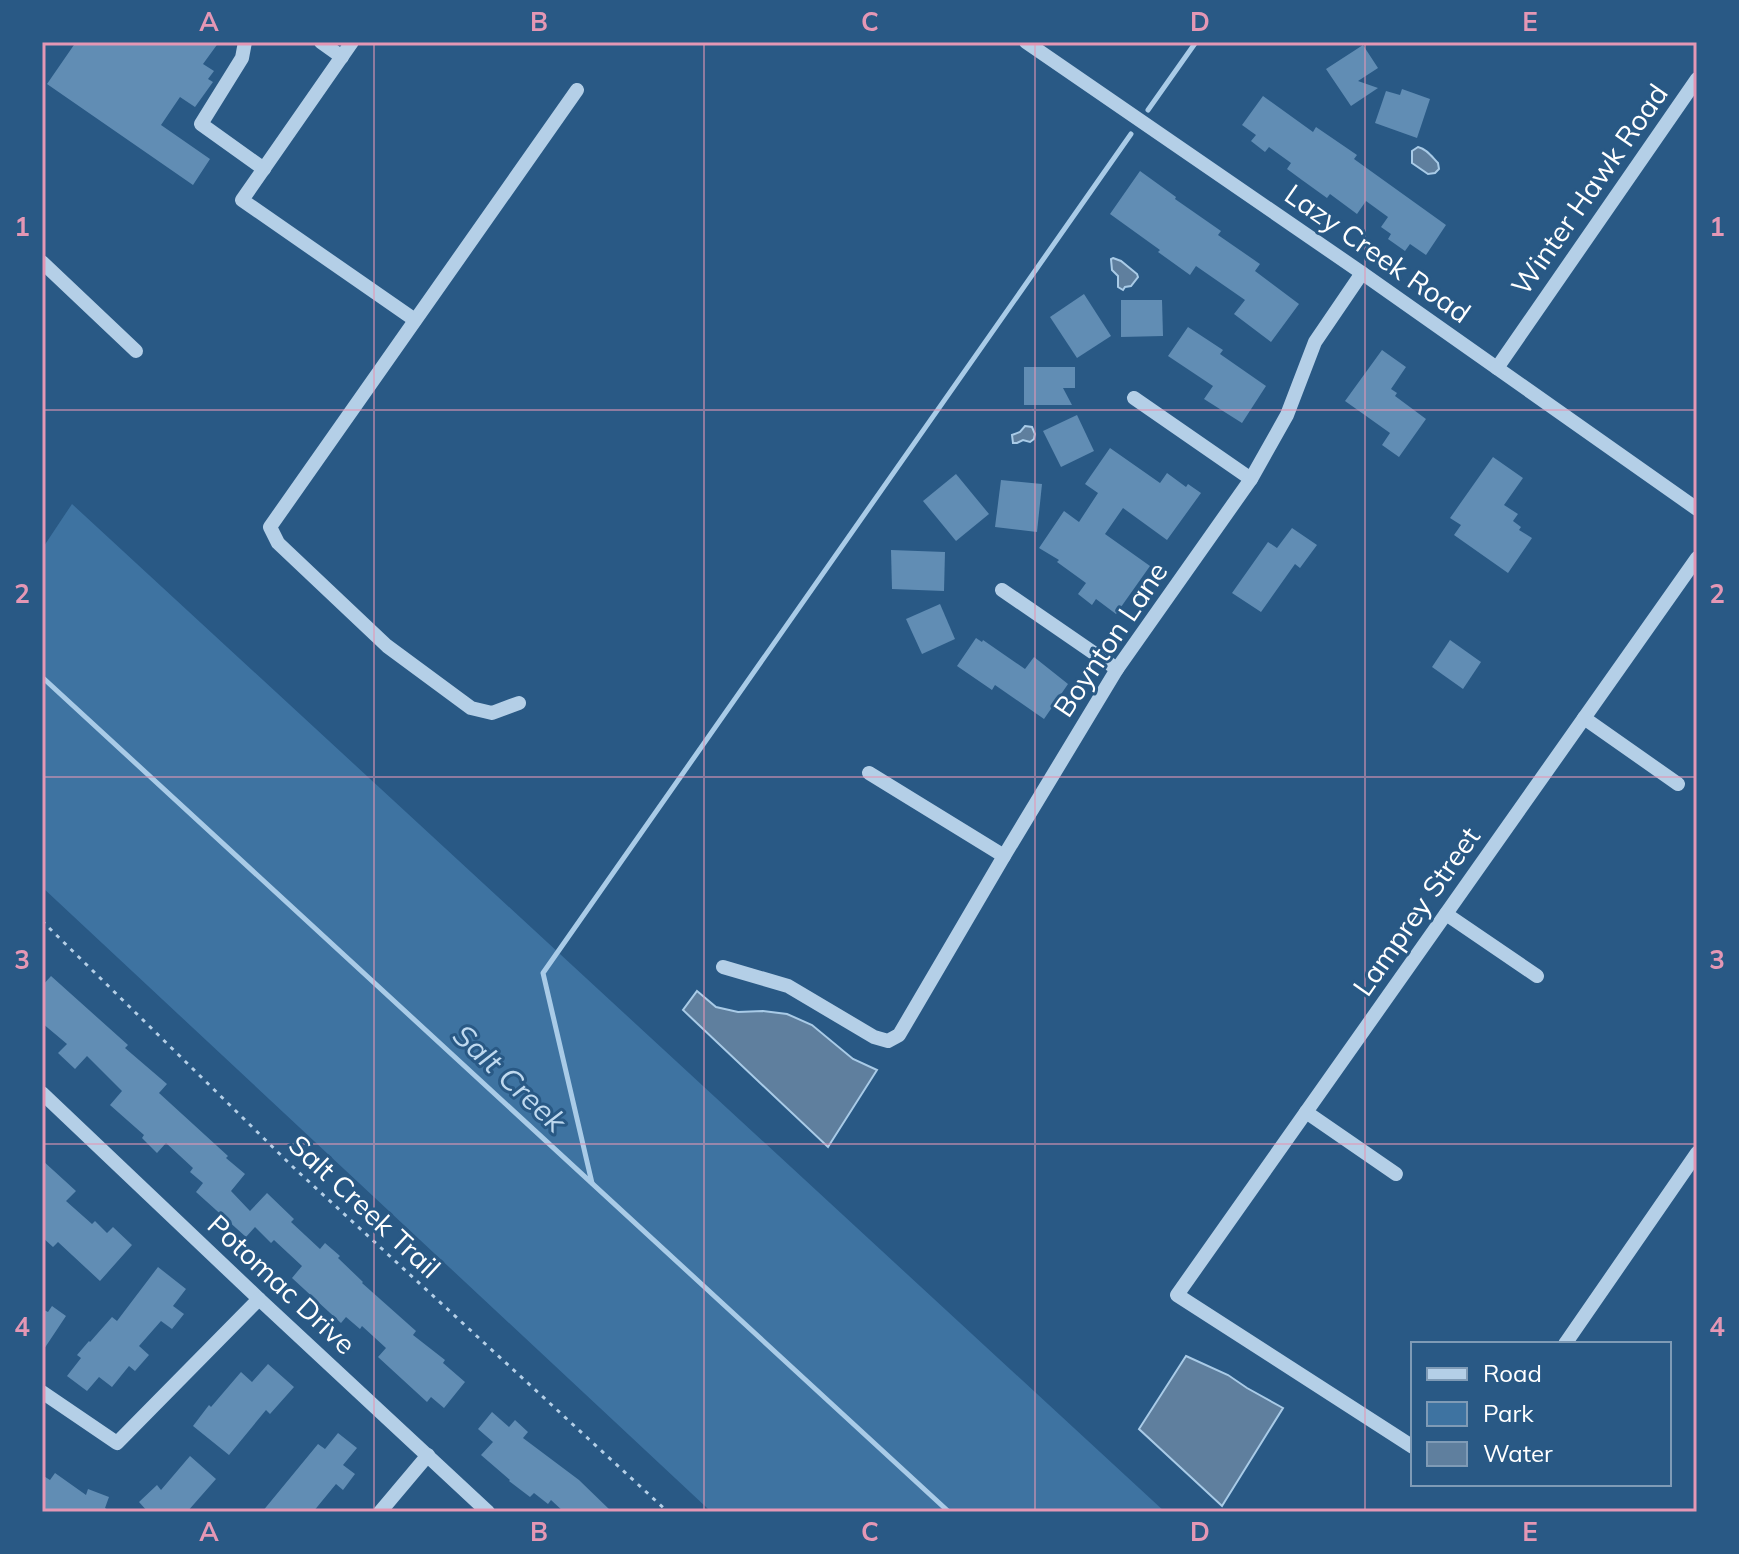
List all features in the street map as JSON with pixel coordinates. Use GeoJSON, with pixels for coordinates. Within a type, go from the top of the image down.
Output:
{"type":"FeatureCollection","features":[{"type":"Feature","properties":{"kind":"street"},"geometry":{"type":"LineString","coordinates":[[245,42],[242,58],[201,124],[264,169]]}},
{"type":"Feature","properties":{"kind":"street"},"geometry":{"type":"LineString","coordinates":[[321,42],[342,57]]}},
{"type":"Feature","properties":{"kind":"street"},"geometry":{"type":"LineString","coordinates":[[352,42],[242,200],[415,320]]}},
{"type":"Feature","properties":{"kind":"street","name":"Lazy Creek Road"},"geometry":{"type":"LineString","coordinates":[[1026,42],[1697,509]]}},
{"type":"Feature","properties":{"kind":"street","name":"Winter Hawk Road"},"geometry":{"type":"LineString","coordinates":[[1497,368],[1697,79]]}},
{"type":"Feature","properties":{"kind":"street"},"geometry":{"type":"LineString","coordinates":[[519,703],[492,713],[471,708],[387,646],[278,543],[270,527],[577,90]]}},
{"type":"Feature","properties":{"kind":"street"},"geometry":{"type":"LineString","coordinates":[[42,262],[136,351]]}},
{"type":"Feature","properties":{"kind":"street","name":"Boynton Lane"},"geometry":{"type":"LineString","coordinates":[[723,967],[788,986],[874,1037],[888,1041],[899,1035],[1117,669],[1251,479],[1287,415],[1315,342],[1362,273]]}},
{"type":"Feature","properties":{"kind":"street"},"geometry":{"type":"LineString","coordinates":[[1134,398],[1251,479]]}},
{"type":"Feature","properties":{"kind":"street","name":"Lamprey Street"},"geometry":{"type":"LineString","coordinates":[[1411,1446],[1177,1295],[1697,558]]}},
{"type":"Feature","properties":{"kind":"street"},"geometry":{"type":"LineString","coordinates":[[1002,590],[1117,669]]}},
{"type":"Feature","properties":{"kind":"street"},"geometry":{"type":"LineString","coordinates":[[1584,718],[1678,784]]}},
{"type":"Feature","properties":{"kind":"street"},"geometry":{"type":"LineString","coordinates":[[869,773],[1004,856]]}},
{"type":"Feature","properties":{"kind":"street"},"geometry":{"type":"LineString","coordinates":[[1446,914],[1537,976]]}},
{"type":"Feature","properties":{"kind":"street","name":"Potomac Drive"},"geometry":{"type":"LineString","coordinates":[[42,1093],[488,1512]]}},
{"type":"Feature","properties":{"kind":"street"},"geometry":{"type":"LineString","coordinates":[[1306,1112],[1396,1174]]}},
{"type":"Feature","properties":{"kind":"street"},"geometry":{"type":"LineString","coordinates":[[1566,1342],[1697,1153]]}},
{"type":"Feature","properties":{"kind":"street"},"geometry":{"type":"LineString","coordinates":[[42,1392],[117,1443],[259,1299]]}},
{"type":"Feature","properties":{"kind":"street"},"geometry":{"type":"LineString","coordinates":[[380,1512],[428,1455]]}},
{"type":"Feature","properties":{"kind":"path","name":"Salt Creek Trail"},"geometry":{"type":"LineString","coordinates":[[42,921],[293,1167],[668,1512]]}},
{"type":"Feature","properties":{"kind":"green space"},"geometry":{"type":"Polygon","coordinates":[[[72,504],[1165,1512],[711,1512],[42,887],[42,549],[72,504]]]}},
{"type":"Feature","properties":{"kind":"water"},"geometry":{"type":"Polygon","coordinates":[[[1418,147],[1427,151],[1438,163],[1439,169],[1435,173],[1428,174],[1412,163],[1412,151],[1418,147]]]}},
{"type":"Feature","properties":{"kind":"water"},"geometry":{"type":"Polygon","coordinates":[[[1113,258],[1121,261],[1138,277],[1123,290],[1118,287],[1118,276],[1112,270],[1113,258]]]}},
{"type":"Feature","properties":{"kind":"water"},"geometry":{"type":"Polygon","coordinates":[[[1025,426],[1032,427],[1034,439],[1013,443],[1012,435],[1025,426]]]}},
{"type":"Feature","properties":{"kind":"water"},"geometry":{"type":"Polygon","coordinates":[[[697,991],[716,1007],[738,1012],[787,1014],[812,1025],[853,1059],[877,1070],[828,1147],[683,1010],[697,991]]]}},
{"type":"Feature","properties":{"kind":"water"},"geometry":{"type":"Polygon","coordinates":[[[1186,1356],[1228,1375],[1283,1408],[1222,1506],[1139,1429],[1186,1356]]]}},
{"type":"Feature","properties":{"kind":"building"},"geometry":{"type":"Polygon","coordinates":[[[76,42],[219,42],[203,64],[214,71],[208,79],[213,82],[195,107],[180,97],[161,125],[210,159],[193,185],[47,84],[76,42]]]}},
{"type":"Feature","properties":{"kind":"building"},"geometry":{"type":"Polygon","coordinates":[[[1363,45],[1378,68],[1358,81],[1378,88],[1351,106],[1326,69],[1363,45]]]}},
{"type":"Feature","properties":{"kind":"building"},"geometry":{"type":"Polygon","coordinates":[[[1402,89],[1430,99],[1417,138],[1375,123],[1386,91],[1400,95],[1402,89]]]}},
{"type":"Feature","properties":{"kind":"building"},"geometry":{"type":"Polygon","coordinates":[[[1263,96],[1313,132],[1316,127],[1357,155],[1354,159],[1446,225],[1426,255],[1410,244],[1405,251],[1388,239],[1391,234],[1381,227],[1388,217],[1366,201],[1357,214],[1330,194],[1327,198],[1287,169],[1291,163],[1269,147],[1265,152],[1251,141],[1256,135],[1242,125],[1263,96]]]}},
{"type":"Feature","properties":{"kind":"building"},"geometry":{"type":"Polygon","coordinates":[[[1140,171],[1221,231],[1218,235],[1260,264],[1255,271],[1299,304],[1271,342],[1234,314],[1245,300],[1196,266],[1190,275],[1110,214],[1140,171]]]}},
{"type":"Feature","properties":{"kind":"building"},"geometry":{"type":"Polygon","coordinates":[[[1084,294],[1111,336],[1077,358],[1050,317],[1084,294]]]}},
{"type":"Feature","properties":{"kind":"building"},"geometry":{"type":"Polygon","coordinates":[[[1121,300],[1162,300],[1163,336],[1121,337],[1121,300]]]}},
{"type":"Feature","properties":{"kind":"building"},"geometry":{"type":"Polygon","coordinates":[[[1188,327],[1223,350],[1220,354],[1266,386],[1242,423],[1204,399],[1213,386],[1168,356],[1188,327]]]}},
{"type":"Feature","properties":{"kind":"building"},"geometry":{"type":"Polygon","coordinates":[[[1382,350],[1406,367],[1391,389],[1397,393],[1395,396],[1426,419],[1399,457],[1382,445],[1390,433],[1345,401],[1382,350]]]}},
{"type":"Feature","properties":{"kind":"building"},"geometry":{"type":"Polygon","coordinates":[[[1024,367],[1075,367],[1075,388],[1063,388],[1072,405],[1024,405],[1024,367]]]}},
{"type":"Feature","properties":{"kind":"building"},"geometry":{"type":"Polygon","coordinates":[[[1077,415],[1094,451],[1061,467],[1043,431],[1077,415]]]}},
{"type":"Feature","properties":{"kind":"building"},"geometry":{"type":"Polygon","coordinates":[[[1110,448],[1160,483],[1167,473],[1186,487],[1188,484],[1201,493],[1167,540],[1123,508],[1105,534],[1150,566],[1116,614],[1096,599],[1092,605],[1078,594],[1086,583],[1039,548],[1064,511],[1079,522],[1098,493],[1085,484],[1110,448]]]}},
{"type":"Feature","properties":{"kind":"building"},"geometry":{"type":"Polygon","coordinates":[[[1493,457],[1523,478],[1504,505],[1518,514],[1513,521],[1521,527],[1519,530],[1532,538],[1508,573],[1454,535],[1461,525],[1450,518],[1493,457]]]}},
{"type":"Feature","properties":{"kind":"building"},"geometry":{"type":"Polygon","coordinates":[[[956,474],[989,514],[956,541],[923,501],[956,474]]]}},
{"type":"Feature","properties":{"kind":"building"},"geometry":{"type":"Polygon","coordinates":[[[1001,480],[1042,484],[1037,532],[995,527],[1001,480]]]}},
{"type":"Feature","properties":{"kind":"building"},"geometry":{"type":"Polygon","coordinates":[[[1292,528],[1317,545],[1300,568],[1295,564],[1261,612],[1232,593],[1268,542],[1277,548],[1292,528]]]}},
{"type":"Feature","properties":{"kind":"building"},"geometry":{"type":"Polygon","coordinates":[[[891,550],[945,552],[944,591],[892,589],[891,550]]]}},
{"type":"Feature","properties":{"kind":"building"},"geometry":{"type":"Polygon","coordinates":[[[940,604],[955,639],[922,654],[906,619],[940,604]]]}},
{"type":"Feature","properties":{"kind":"building"},"geometry":{"type":"Polygon","coordinates":[[[976,638],[1025,669],[1034,657],[1068,684],[1044,719],[995,685],[992,690],[957,666],[976,638]]]}},
{"type":"Feature","properties":{"kind":"building"},"geometry":{"type":"Polygon","coordinates":[[[1450,640],[1481,662],[1463,689],[1432,667],[1450,640]]]}},
{"type":"Feature","properties":{"kind":"building"},"geometry":{"type":"Polygon","coordinates":[[[51,976],[167,1084],[159,1093],[245,1174],[231,1191],[250,1211],[267,1193],[294,1219],[291,1222],[320,1249],[325,1243],[340,1256],[338,1258],[362,1283],[416,1331],[413,1335],[445,1360],[443,1363],[465,1382],[444,1408],[431,1397],[427,1402],[378,1357],[386,1348],[362,1326],[360,1329],[346,1317],[341,1323],[292,1278],[302,1266],[274,1240],[271,1243],[255,1227],[246,1237],[196,1192],[203,1183],[190,1172],[193,1168],[166,1143],[157,1153],[142,1138],[144,1135],[110,1105],[122,1091],[87,1056],[75,1069],[58,1053],[67,1044],[42,1023],[42,986],[51,976]]]}},
{"type":"Feature","properties":{"kind":"building"},"geometry":{"type":"Polygon","coordinates":[[[42,1160],[76,1191],[66,1201],[92,1224],[95,1221],[107,1233],[113,1227],[132,1245],[100,1281],[58,1242],[53,1247],[42,1237],[42,1160]]]}},
{"type":"Feature","properties":{"kind":"building"},"geometry":{"type":"Polygon","coordinates":[[[158,1267],[186,1289],[173,1306],[184,1314],[172,1329],[161,1321],[139,1346],[149,1355],[135,1371],[129,1366],[112,1387],[99,1377],[87,1391],[67,1376],[81,1358],[77,1355],[112,1317],[117,1321],[158,1267]]]}},
{"type":"Feature","properties":{"kind":"building"},"geometry":{"type":"Polygon","coordinates":[[[52,1306],[66,1316],[42,1352],[42,1309],[48,1312],[52,1306]]]}},
{"type":"Feature","properties":{"kind":"building"},"geometry":{"type":"Polygon","coordinates":[[[268,1364],[294,1387],[270,1414],[266,1410],[229,1455],[193,1426],[241,1372],[252,1382],[268,1364]]]}},
{"type":"Feature","properties":{"kind":"building"},"geometry":{"type":"Polygon","coordinates":[[[492,1412],[509,1427],[515,1420],[528,1432],[523,1438],[579,1480],[612,1512],[564,1512],[551,1500],[548,1504],[534,1493],[530,1497],[509,1481],[481,1455],[493,1442],[478,1429],[492,1412]]]}},
{"type":"Feature","properties":{"kind":"building"},"geometry":{"type":"Polygon","coordinates":[[[338,1433],[357,1448],[343,1465],[355,1474],[343,1490],[336,1484],[313,1512],[262,1512],[318,1444],[325,1449],[338,1433]]]}},
{"type":"Feature","properties":{"kind":"building"},"geometry":{"type":"Polygon","coordinates":[[[190,1456],[216,1479],[187,1512],[148,1512],[139,1502],[157,1485],[161,1490],[190,1456]]]}},
{"type":"Feature","properties":{"kind":"building"},"geometry":{"type":"Polygon","coordinates":[[[55,1473],[86,1495],[88,1489],[109,1497],[105,1508],[111,1512],[42,1512],[42,1475],[50,1480],[55,1473]]]}},
{"type":"Feature","properties":{"kind":"waterway"},"geometry":{"type":"LineString","coordinates":[[1148,110],[1196,42]]}},
{"type":"Feature","properties":{"kind":"waterway"},"geometry":{"type":"LineString","coordinates":[[592,1183],[543,973],[1131,134]]}},
{"type":"Feature","properties":{"kind":"waterway","name":"Salt Creek"},"geometry":{"type":"LineString","coordinates":[[42,677],[949,1512]]}}]}
